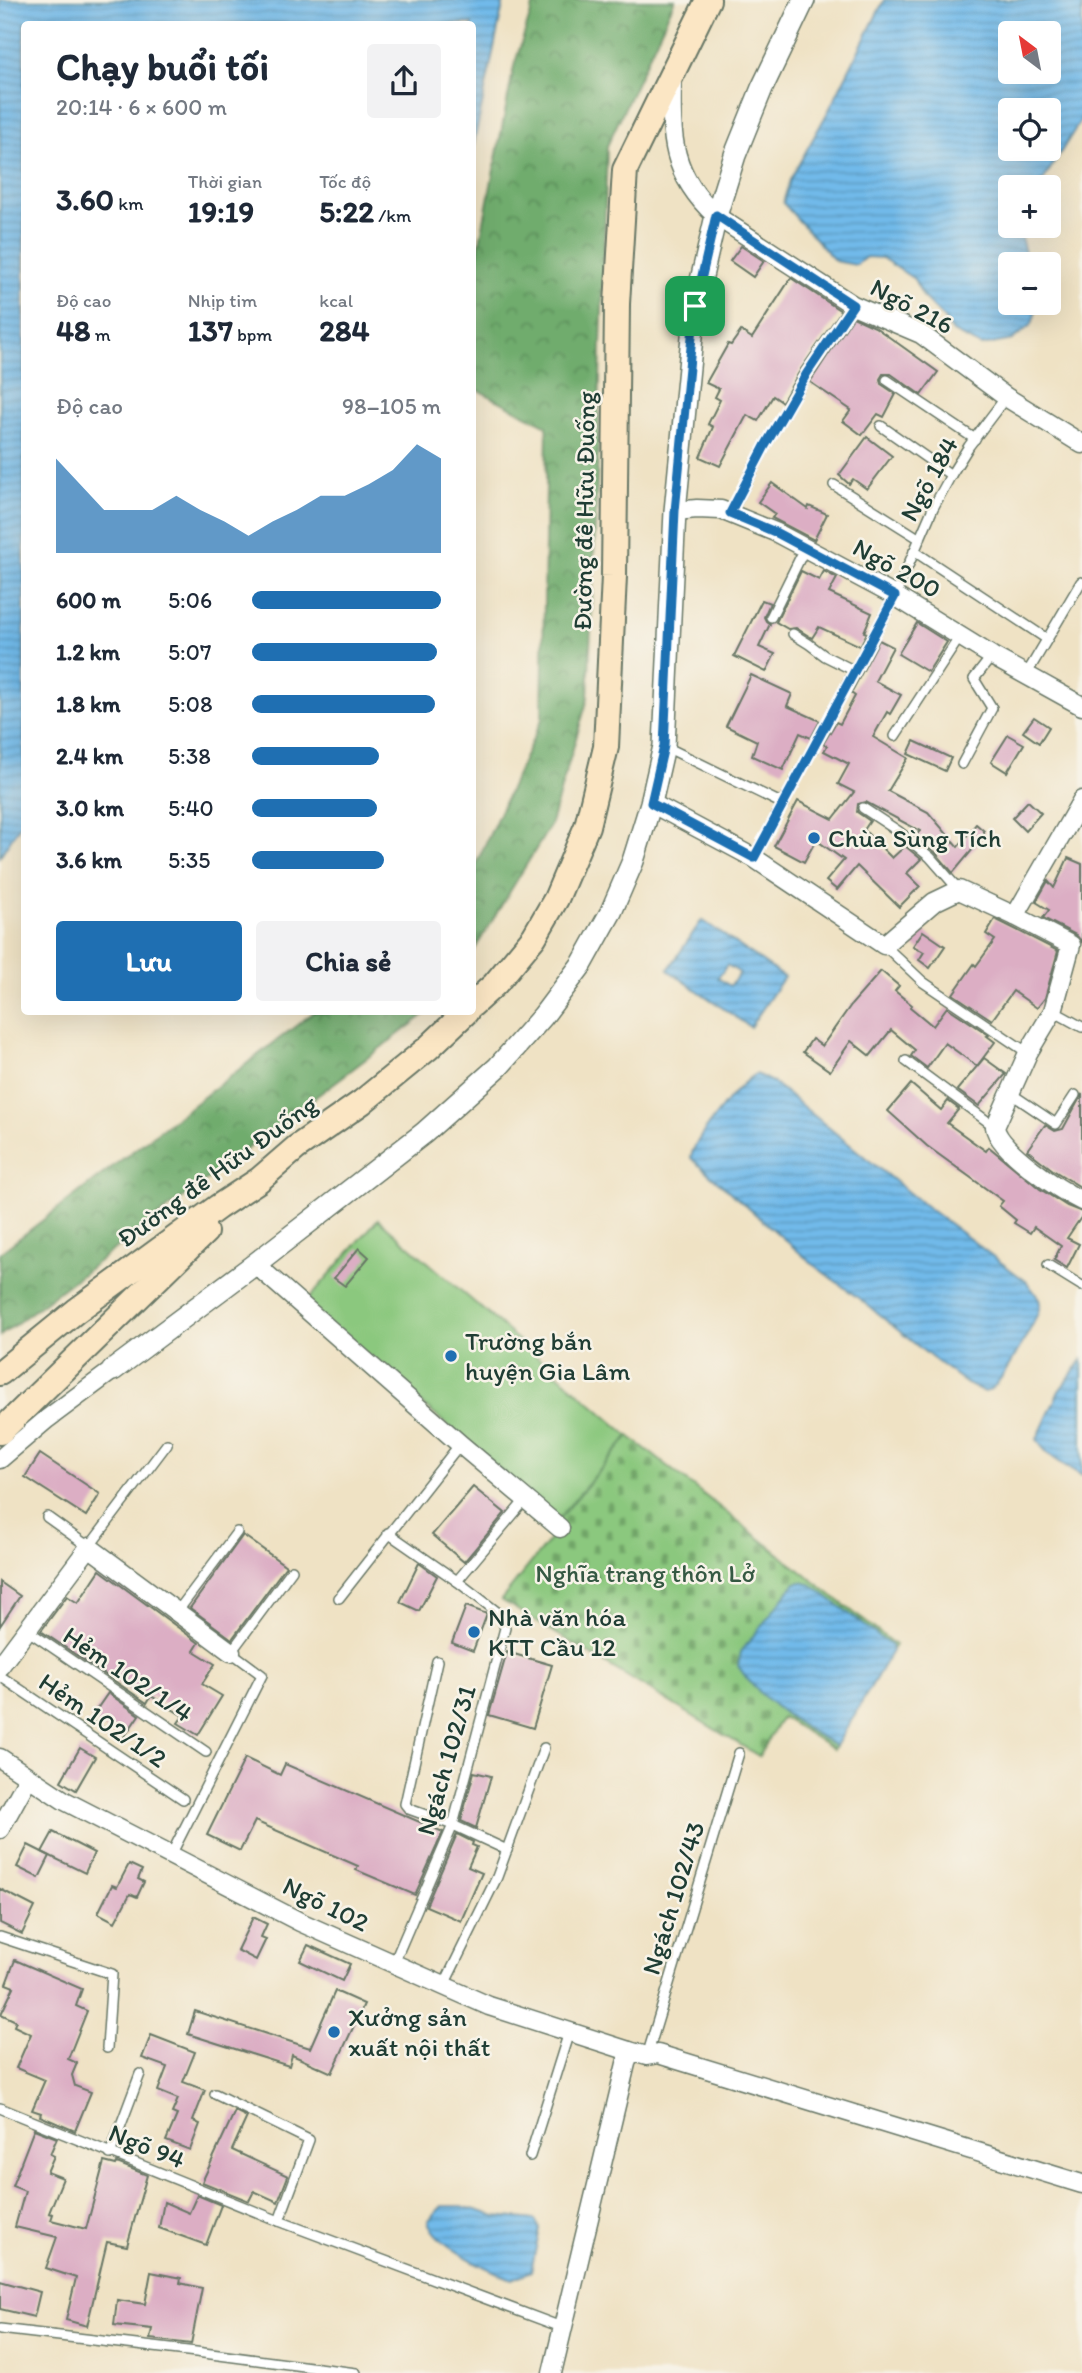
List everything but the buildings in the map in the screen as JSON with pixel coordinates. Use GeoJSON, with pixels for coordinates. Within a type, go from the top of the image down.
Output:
{"type":"FeatureCollection","features":[{"type":"Feature","properties":{"kind":"main road","name":"Đường đê Hữu Đuống"},"geometry":{"type":"LineString","coordinates":[[476,1001],[495,984],[534,937],[555,899],[587,826],[606,747],[614,576],[617,304],[625,170],[708,0]]}},
{"type":"Feature","properties":{"kind":"main road","name":"Đường đê Hữu Đuống"},"geometry":{"type":"LineString","coordinates":[[0,1373],[83,1307],[362,1102],[427,1049],[463,1015]]}},
{"type":"Feature","properties":{"kind":"main road"},"geometry":{"type":"LineString","coordinates":[[0,1432],[259,1180]]}},
{"type":"Feature","properties":{"kind":"street"},"geometry":{"type":"LineString","coordinates":[[0,1459],[47,1419],[255,1264],[424,1133],[498,1067],[543,1016],[582,964],[611,912],[633,861],[651,803],[664,746],[675,511],[695,306],[716,215],[735,155],[757,99],[804,0]]}},
{"type":"Feature","properties":{"kind":"street","name":"Ngõ 216"},"geometry":{"type":"LineString","coordinates":[[672,75],[671,110],[678,163],[686,181],[716,215],[853,305],[921,334],[1006,397],[1082,444]]}},
{"type":"Feature","properties":{"kind":"street","name":"Ngõ 200"},"geometry":{"type":"LineString","coordinates":[[675,511],[721,510],[775,532],[895,596],[992,656],[1082,706]]}},
{"type":"Feature","properties":{"kind":"street"},"geometry":{"type":"LineString","coordinates":[[1015,916],[1082,802]]}},
{"type":"Feature","properties":{"kind":"street"},"geometry":{"type":"LineString","coordinates":[[651,803],[754,858],[884,945],[934,902],[959,890],[1077,946],[1053,1011],[1028,1053],[995,1127],[998,1136],[1034,1171],[1082,1201]]}},
{"type":"Feature","properties":{"kind":"street"},"geometry":{"type":"LineString","coordinates":[[255,1264],[560,1528]]}},
{"type":"Feature","properties":{"kind":"street"},"geometry":{"type":"LineString","coordinates":[[0,1666],[89,1547],[231,1652]]}},
{"type":"Feature","properties":{"kind":"street","name":"Ngõ 102"},"geometry":{"type":"LineString","coordinates":[[0,1758],[65,1801],[300,1922],[489,2006],[629,2051],[647,2056],[658,2054],[1082,2184]]}},
{"type":"Feature","properties":{"kind":"street"},"geometry":{"type":"LineString","coordinates":[[0,1829],[28,1778]]}},
{"type":"Feature","properties":{"kind":"street"},"geometry":{"type":"LineString","coordinates":[[552,2373],[629,2051]]}},
{"type":"Feature","properties":{"kind":"lane"},"geometry":{"type":"LineString","coordinates":[[730,513],[807,373],[853,305]]}},
{"type":"Feature","properties":{"kind":"lane"},"geometry":{"type":"LineString","coordinates":[[887,380],[975,439]]}},
{"type":"Feature","properties":{"kind":"lane","name":"Ngõ 184"},"geometry":{"type":"LineString","coordinates":[[754,858],[895,596],[951,475],[1006,397]]}},
{"type":"Feature","properties":{"kind":"lane"},"geometry":{"type":"LineString","coordinates":[[881,426],[951,475]]}},
{"type":"Feature","properties":{"kind":"lane"},"geometry":{"type":"LineString","coordinates":[[834,485],[920,539]]}},
{"type":"Feature","properties":{"kind":"lane"},"geometry":{"type":"LineString","coordinates":[[771,617],[805,548]]}},
{"type":"Feature","properties":{"kind":"lane"},"geometry":{"type":"LineString","coordinates":[[914,551],[1047,639]]}},
{"type":"Feature","properties":{"kind":"lane"},"geometry":{"type":"LineString","coordinates":[[1026,675],[1081,582]]}},
{"type":"Feature","properties":{"kind":"lane"},"geometry":{"type":"LineString","coordinates":[[793,635],[855,671]]}},
{"type":"Feature","properties":{"kind":"lane"},"geometry":{"type":"LineString","coordinates":[[895,736],[961,635]]}},
{"type":"Feature","properties":{"kind":"lane"},"geometry":{"type":"LineString","coordinates":[[962,764],[992,708],[974,679],[992,656]]}},
{"type":"Feature","properties":{"kind":"lane"},"geometry":{"type":"LineString","coordinates":[[664,746],[783,804]]}},
{"type":"Feature","properties":{"kind":"lane"},"geometry":{"type":"LineString","coordinates":[[863,808],[930,857],[959,890]]}},
{"type":"Feature","properties":{"kind":"lane"},"geometry":{"type":"LineString","coordinates":[[884,945],[923,982],[1028,1053]]}},
{"type":"Feature","properties":{"kind":"lane"},"geometry":{"type":"LineString","coordinates":[[1053,1011],[1082,1027]]}},
{"type":"Feature","properties":{"kind":"lane"},"geometry":{"type":"LineString","coordinates":[[906,1062],[995,1127]]}},
{"type":"Feature","properties":{"kind":"lane"},"geometry":{"type":"LineString","coordinates":[[1010,1093],[1056,1124],[1075,1095]]}},
{"type":"Feature","properties":{"kind":"lane"},"geometry":{"type":"LineString","coordinates":[[1048,1265],[1082,1286]]}},
{"type":"Feature","properties":{"kind":"lane"},"geometry":{"type":"LineString","coordinates":[[47,1517],[89,1547],[167,1444]]}},
{"type":"Feature","properties":{"kind":"lane"},"geometry":{"type":"LineString","coordinates":[[339,1598],[460,1444]]}},
{"type":"Feature","properties":{"kind":"lane"},"geometry":{"type":"LineString","coordinates":[[457,1581],[526,1499]]}},
{"type":"Feature","properties":{"kind":"lane"},"geometry":{"type":"LineString","coordinates":[[177,1612],[237,1532]]}},
{"type":"Feature","properties":{"kind":"lane","name":"Ngách 102/31"},"geometry":{"type":"LineString","coordinates":[[388,1533],[501,1615],[505,1628],[453,1825],[393,1965]]}},
{"type":"Feature","properties":{"kind":"lane"},"geometry":{"type":"LineString","coordinates":[[171,1855],[262,1675],[231,1652],[292,1570]]}},
{"type":"Feature","properties":{"kind":"lane","name":"Hẻm 102/1/4"},"geometry":{"type":"LineString","coordinates":[[27,1630],[206,1752]]}},
{"type":"Feature","properties":{"kind":"lane"},"geometry":{"type":"LineString","coordinates":[[437,1661],[405,1804],[409,1809],[453,1825],[507,1850]]}},
{"type":"Feature","properties":{"kind":"lane","name":"Hẻm 102/1/2"},"geometry":{"type":"LineString","coordinates":[[0,1676],[183,1799]]}},
{"type":"Feature","properties":{"kind":"lane"},"geometry":{"type":"LineString","coordinates":[[443,1987],[497,1877],[544,1748]]}},
{"type":"Feature","properties":{"kind":"lane","name":"Ngách 102/43"},"geometry":{"type":"LineString","coordinates":[[647,2056],[739,1753]]}},
{"type":"Feature","properties":{"kind":"lane"},"geometry":{"type":"LineString","coordinates":[[0,1937],[112,1974],[107,2048]]}},
{"type":"Feature","properties":{"kind":"lane"},"geometry":{"type":"LineString","coordinates":[[530,2156],[569,2032]]}},
{"type":"Feature","properties":{"kind":"lane"},"geometry":{"type":"LineString","coordinates":[[110,2154],[140,2074]]}},
{"type":"Feature","properties":{"kind":"lane"},"geometry":{"type":"LineString","coordinates":[[215,2094],[309,2140],[279,2221]]}},
{"type":"Feature","properties":{"kind":"lane","name":"Ngõ 94"},"geometry":{"type":"LineString","coordinates":[[0,2108],[279,2221],[564,2328]]}},
{"type":"Feature","properties":{"kind":"lane"},"geometry":{"type":"LineString","coordinates":[[0,2329],[356,2373]]}},
{"type":"Feature","properties":{"kind":"green space"},"geometry":{"type":"Polygon","coordinates":[[[535,0],[675,0],[607,146],[588,698],[550,826],[476,947],[476,864],[542,719],[547,426],[476,389],[476,262],[514,66],[535,0]]]}},
{"type":"Feature","properties":{"kind":"green space"},"geometry":{"type":"Polygon","coordinates":[[[310,1015],[424,1015],[0,1336],[0,1253],[310,1015]]]}},
{"type":"Feature","properties":{"kind":"green space","name":"Trường bắn huyện Gia Lâm"},"geometry":{"type":"Polygon","coordinates":[[[378,1219],[629,1436],[558,1519],[304,1304],[378,1219]]]}},
{"type":"Feature","properties":{"kind":"green space","name":"Nghĩa trang thôn Lở"},"geometry":{"type":"Polygon","coordinates":[[[629,1436],[895,1645],[834,1749],[782,1717],[759,1756],[501,1600],[557,1531],[552,1527],[629,1436]]]}},
{"type":"Feature","properties":{"kind":"water"},"geometry":{"type":"Polygon","coordinates":[[[0,0],[504,0],[476,134],[476,21],[21,21],[21,824],[0,856],[0,0]]]}},
{"type":"Feature","properties":{"kind":"water"},"geometry":{"type":"Polygon","coordinates":[[[884,0],[1082,0],[1082,118],[1061,152],[1061,98],[998,98],[998,161],[1055,161],[1046,175],[998,175],[998,238],[1021,238],[1025,252],[998,252],[998,315],[1035,315],[1032,324],[1012,340],[981,346],[953,332],[924,298],[914,279],[882,258],[866,257],[856,265],[835,261],[783,203],[790,180],[829,110],[884,0]]]}},
{"type":"Feature","properties":{"kind":"water"},"geometry":{"type":"Polygon","coordinates":[[[702,920],[784,977],[750,1027],[668,970],[702,920]],[[727,965],[718,978],[730,986],[740,973],[727,965]]]}},
{"type":"Feature","properties":{"kind":"water"},"geometry":{"type":"Polygon","coordinates":[[[756,1074],[774,1083],[919,1201],[1027,1282],[1039,1299],[1039,1311],[1008,1367],[992,1388],[985,1392],[967,1384],[931,1357],[815,1266],[691,1158],[699,1139],[718,1113],[739,1088],[756,1074]]]}},
{"type":"Feature","properties":{"kind":"water"},"geometry":{"type":"Polygon","coordinates":[[[1082,1360],[1082,1476],[1051,1456],[1037,1439],[1059,1391],[1082,1360]]]}},
{"type":"Feature","properties":{"kind":"water"},"geometry":{"type":"Polygon","coordinates":[[[795,1583],[812,1585],[891,1646],[892,1651],[836,1746],[795,1721],[769,1701],[738,1666],[741,1652],[795,1583]]]}},
{"type":"Feature","properties":{"kind":"water"},"geometry":{"type":"Polygon","coordinates":[[[442,2206],[462,2206],[496,2216],[535,2220],[540,2229],[531,2271],[512,2279],[451,2248],[432,2230],[428,2221],[442,2206]]]}},
{"type":"Feature","properties":{"kind":"place","name":"Chùa Sùng Tích"},"geometry":{"type":"Point","coordinates":[814,838]}},
{"type":"Feature","properties":{"kind":"place","name":"Trường bắn huyện Gia Lâm"},"geometry":{"type":"Point","coordinates":[451,1356]}},
{"type":"Feature","properties":{"kind":"place","name":"Nhà văn hóa KTT Cầu 12"},"geometry":{"type":"Point","coordinates":[474,1632]}},
{"type":"Feature","properties":{"kind":"place","name":"Xưởng sản xuất nội thất"},"geometry":{"type":"Point","coordinates":[334,2032]}},
{"type":"Feature","properties":{"kind":"route"},"geometry":{"type":"LineString","coordinates":[[716,215],[853,305],[807,373],[730,513],[775,532],[895,596],[754,858],[651,803],[664,746],[675,511],[695,306],[716,215]]}}]}
